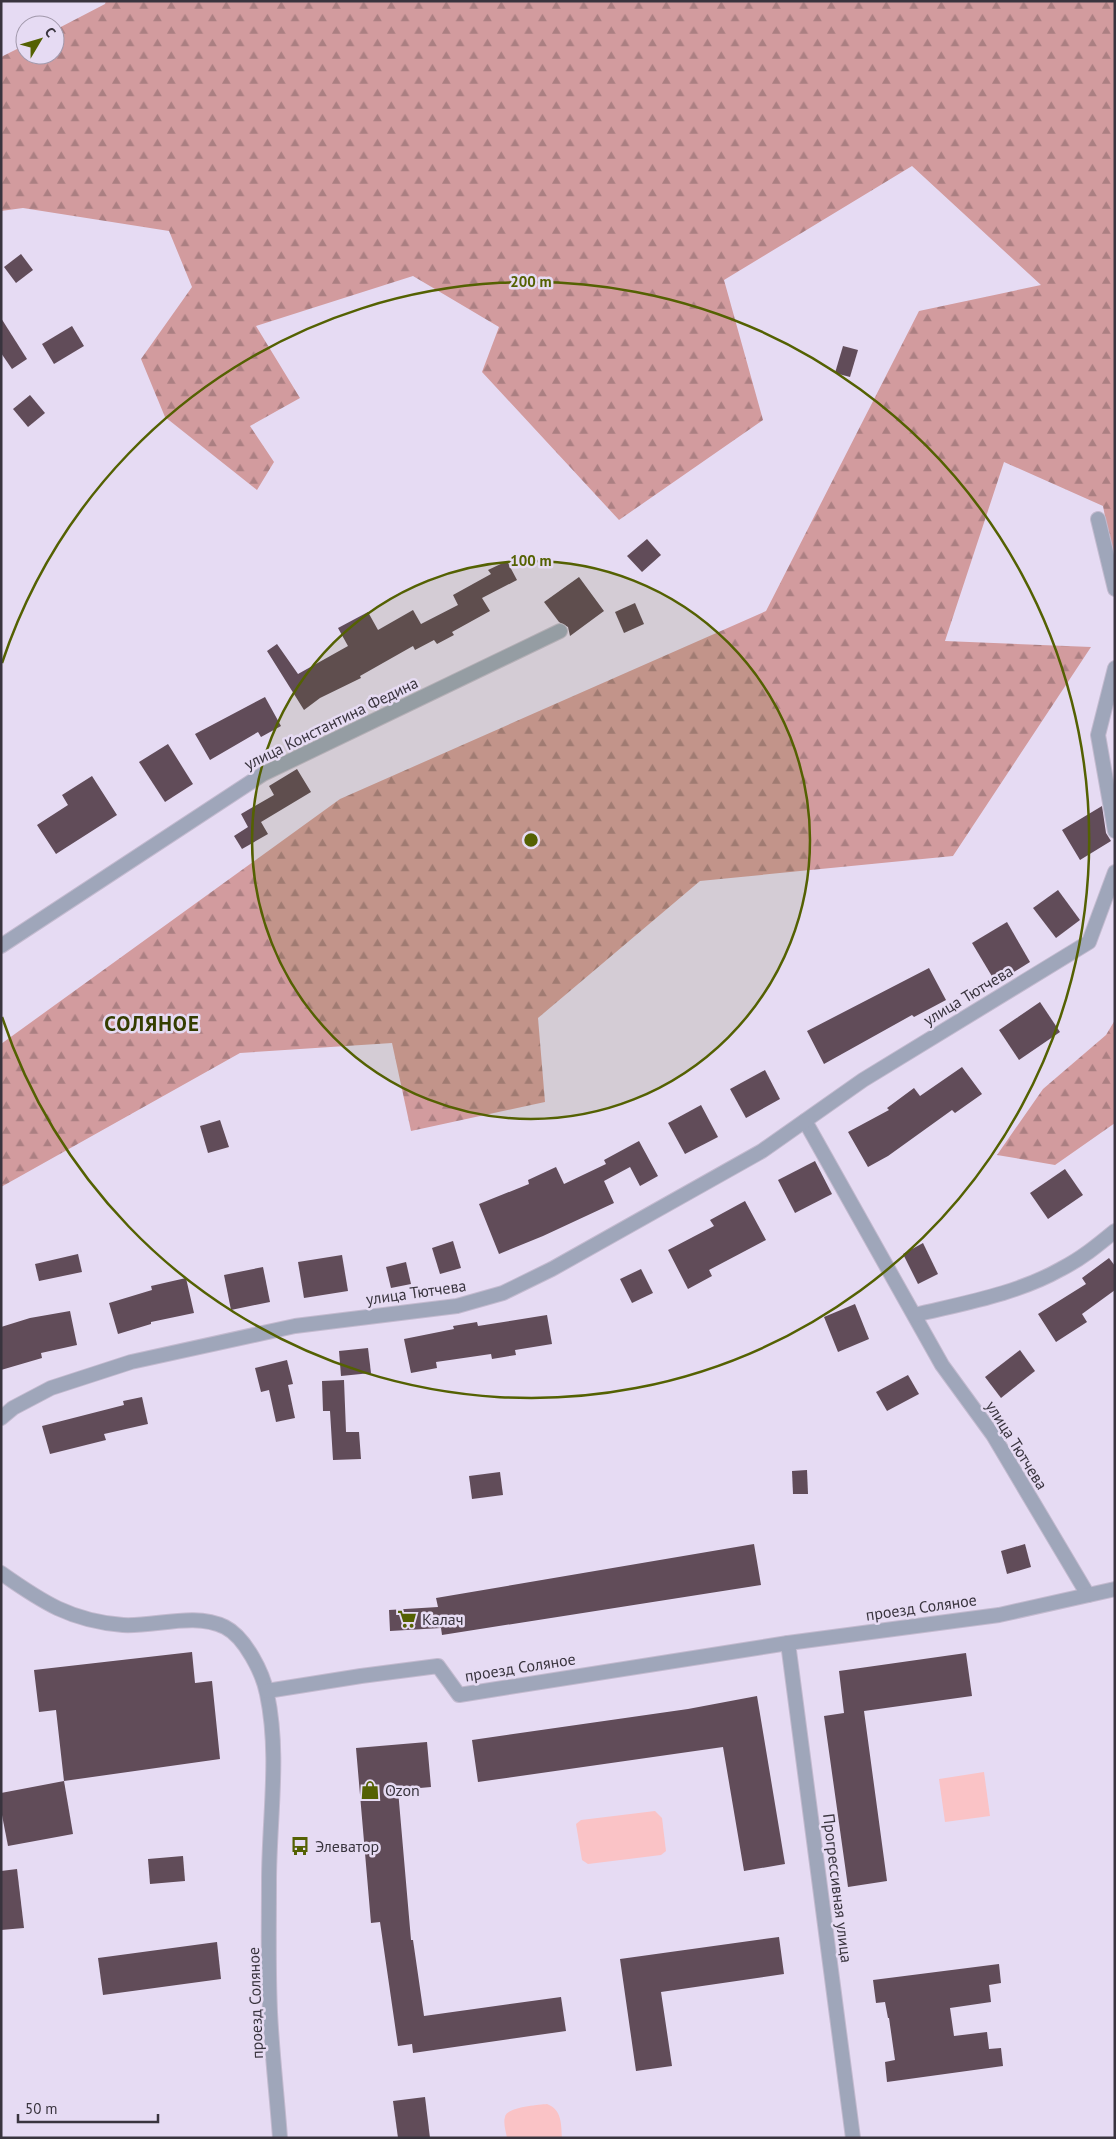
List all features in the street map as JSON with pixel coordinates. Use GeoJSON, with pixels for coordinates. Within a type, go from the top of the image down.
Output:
{"type":"FeatureCollection","features":[{"type":"Feature","properties":{"kind":"street"},"geometry":{"type":"LineString","coordinates":[[1098,519],[1115,589]]}},
{"type":"Feature","properties":{"kind":"street","name":"улица Константина Федина"},"geometry":{"type":"LineString","coordinates":[[1,946],[263,774],[560,631]]}},
{"type":"Feature","properties":{"kind":"street"},"geometry":{"type":"LineString","coordinates":[[1115,668],[1098,735],[1115,831]]}},
{"type":"Feature","properties":{"kind":"street","name":"улица Тютчева"},"geometry":{"type":"LineString","coordinates":[[1,1418],[13,1408],[51,1388],[131,1362],[295,1326],[457,1306],[503,1293],[552,1270],[762,1151],[863,1080],[1089,942],[1115,872]]}},
{"type":"Feature","properties":{"kind":"street","name":"улица Тютчева"},"geometry":{"type":"LineString","coordinates":[[805,1121],[942,1365],[994,1435],[1088,1595]]}},
{"type":"Feature","properties":{"kind":"street"},"geometry":{"type":"LineString","coordinates":[[915,1315],[1014,1290],[1060,1270],[1115,1231]]}},
{"type":"Feature","properties":{"kind":"street"},"geometry":{"type":"LineString","coordinates":[[1,1573],[40,1601],[79,1618],[123,1625],[201,1621],[226,1627],[240,1638],[252,1656],[267,1691]]}},
{"type":"Feature","properties":{"kind":"street","name":"проезд Соляное"},"geometry":{"type":"LineString","coordinates":[[280,2138],[270,2011],[269,1880],[274,1738],[267,1691],[438,1666],[458,1695],[788,1643],[999,1615],[1115,1589]]}},
{"type":"Feature","properties":{"kind":"street","name":"Прогрессивная улица"},"geometry":{"type":"LineString","coordinates":[[788,1643],[853,2138]]}},
{"type":"Feature","properties":{"kind":"shaded area"},"geometry":{"type":"Polygon","coordinates":[[[984,1772],[990,1816],[945,1822],[939,1779],[984,1772]]]}},
{"type":"Feature","properties":{"kind":"shaded area"},"geometry":{"type":"Polygon","coordinates":[[[655,1811],[662,1818],[666,1851],[661,1855],[588,1864],[582,1860],[576,1824],[581,1820],[655,1811]]]}},
{"type":"Feature","properties":{"kind":"shaded area"},"geometry":{"type":"Polygon","coordinates":[[[547,2104],[558,2113],[561,2122],[562,2138],[507,2138],[504,2122],[507,2114],[523,2107],[547,2104]]]}},
{"type":"Feature","properties":{"kind":"green space"},"geometry":{"type":"Polygon","coordinates":[[[106,1],[1115,1],[1115,568],[1103,506],[1004,462],[945,641],[1091,647],[953,856],[700,881],[538,1018],[545,1102],[411,1131],[392,1043],[240,1053],[1,1187],[1,1044],[340,799],[766,611],[919,311],[1041,285],[912,166],[724,280],[763,420],[619,520],[482,372],[499,327],[413,276],[256,326],[300,398],[250,426],[274,462],[257,490],[165,417],[141,359],[192,287],[169,231],[23,208],[1,211],[1,57],[15,50],[15,65],[65,65],[65,25],[105,4],[106,1]]]}},
{"type":"Feature","properties":{"kind":"green space"},"geometry":{"type":"Polygon","coordinates":[[[1115,1020],[1115,1123],[1055,1165],[997,1155],[1043,1089],[1106,1035],[1115,1020]]]}},
{"type":"Feature","properties":{"kind":"building"},"geometry":{"type":"Polygon","coordinates":[[[21,254],[33,270],[16,283],[4,267],[21,254]]]}},
{"type":"Feature","properties":{"kind":"building"},"geometry":{"type":"Polygon","coordinates":[[[1,318],[27,359],[12,369],[1,353],[1,318]]]}},
{"type":"Feature","properties":{"kind":"building"},"geometry":{"type":"Polygon","coordinates":[[[72,326],[84,346],[54,364],[42,344],[72,326]]]}},
{"type":"Feature","properties":{"kind":"building"},"geometry":{"type":"Polygon","coordinates":[[[843,346],[858,350],[850,377],[835,373],[843,346]]]}},
{"type":"Feature","properties":{"kind":"building"},"geometry":{"type":"Polygon","coordinates":[[[30,395],[45,413],[28,427],[13,409],[30,395]]]}},
{"type":"Feature","properties":{"kind":"building"},"geometry":{"type":"Polygon","coordinates":[[[647,539],[661,555],[642,572],[627,556],[647,539]]]}},
{"type":"Feature","properties":{"kind":"building"},"geometry":{"type":"Polygon","coordinates":[[[507,561],[517,580],[482,598],[490,611],[452,632],[454,635],[437,644],[434,640],[415,650],[413,646],[360,676],[361,678],[320,698],[304,710],[267,651],[277,644],[298,674],[348,646],[338,628],[368,612],[378,630],[413,610],[421,624],[458,605],[453,595],[491,574],[488,570],[507,561]]]}},
{"type":"Feature","properties":{"kind":"building"},"geometry":{"type":"Polygon","coordinates":[[[579,577],[604,611],[570,636],[568,627],[559,622],[544,602],[579,577]]]}},
{"type":"Feature","properties":{"kind":"building"},"geometry":{"type":"Polygon","coordinates":[[[635,603],[644,624],[624,633],[615,612],[635,603]]]}},
{"type":"Feature","properties":{"kind":"building"},"geometry":{"type":"Polygon","coordinates":[[[265,697],[281,726],[261,737],[258,732],[210,760],[195,734],[265,697]]]}},
{"type":"Feature","properties":{"kind":"building"},"geometry":{"type":"Polygon","coordinates":[[[168,744],[193,784],[165,802],[139,762],[168,744]]]}},
{"type":"Feature","properties":{"kind":"building"},"geometry":{"type":"Polygon","coordinates":[[[297,769],[311,792],[261,822],[268,834],[242,849],[234,836],[248,827],[241,814],[274,795],[269,786],[297,769]]]}},
{"type":"Feature","properties":{"kind":"building"},"geometry":{"type":"Polygon","coordinates":[[[92,776],[117,815],[56,854],[37,825],[68,805],[62,795],[92,776]]]}},
{"type":"Feature","properties":{"kind":"building"},"geometry":{"type":"Polygon","coordinates":[[[1102,806],[1106,833],[1111,841],[1080,860],[1062,830],[1102,806]]]}},
{"type":"Feature","properties":{"kind":"building"},"geometry":{"type":"Polygon","coordinates":[[[1058,890],[1080,920],[1056,938],[1033,908],[1058,890]]]}},
{"type":"Feature","properties":{"kind":"building"},"geometry":{"type":"Polygon","coordinates":[[[1007,922],[1030,962],[996,983],[972,943],[1007,922]]]}},
{"type":"Feature","properties":{"kind":"building"},"geometry":{"type":"Polygon","coordinates":[[[929,968],[946,1000],[914,1017],[912,1015],[824,1064],[807,1031],[929,968]]]}},
{"type":"Feature","properties":{"kind":"building"},"geometry":{"type":"Polygon","coordinates":[[[1040,1002],[1060,1032],[1019,1060],[999,1030],[1040,1002]]]}},
{"type":"Feature","properties":{"kind":"building"},"geometry":{"type":"Polygon","coordinates":[[[962,1067],[982,1094],[955,1113],[952,1110],[888,1156],[868,1167],[848,1132],[889,1110],[887,1108],[914,1088],[920,1096],[962,1067]]]}},
{"type":"Feature","properties":{"kind":"building"},"geometry":{"type":"Polygon","coordinates":[[[765,1070],[780,1099],[746,1118],[730,1089],[765,1070]]]}},
{"type":"Feature","properties":{"kind":"building"},"geometry":{"type":"Polygon","coordinates":[[[701,1105],[718,1137],[685,1154],[668,1123],[701,1105]]]}},
{"type":"Feature","properties":{"kind":"building"},"geometry":{"type":"Polygon","coordinates":[[[220,1120],[229,1147],[208,1153],[200,1126],[220,1120]]]}},
{"type":"Feature","properties":{"kind":"building"},"geometry":{"type":"Polygon","coordinates":[[[639,1141],[658,1176],[640,1186],[630,1167],[604,1181],[614,1203],[499,1254],[479,1204],[529,1184],[528,1180],[556,1167],[564,1184],[606,1164],[604,1160],[639,1141]]]}},
{"type":"Feature","properties":{"kind":"building"},"geometry":{"type":"Polygon","coordinates":[[[815,1161],[832,1194],[795,1213],[778,1180],[815,1161]]]}},
{"type":"Feature","properties":{"kind":"building"},"geometry":{"type":"Polygon","coordinates":[[[1065,1169],[1083,1195],[1048,1219],[1030,1193],[1065,1169]]]}},
{"type":"Feature","properties":{"kind":"building"},"geometry":{"type":"Polygon","coordinates":[[[745,1201],[766,1240],[709,1270],[712,1276],[688,1289],[668,1250],[714,1226],[710,1220],[745,1201]]]}},
{"type":"Feature","properties":{"kind":"building"},"geometry":{"type":"Polygon","coordinates":[[[453,1241],[461,1268],[440,1274],[432,1248],[453,1241]]]}},
{"type":"Feature","properties":{"kind":"building"},"geometry":{"type":"Polygon","coordinates":[[[923,1243],[938,1274],[918,1284],[903,1254],[923,1243]]]}},
{"type":"Feature","properties":{"kind":"building"},"geometry":{"type":"Polygon","coordinates":[[[78,1254],[82,1272],[39,1281],[35,1264],[78,1254]]]}},
{"type":"Feature","properties":{"kind":"building"},"geometry":{"type":"Polygon","coordinates":[[[342,1255],[348,1291],[304,1298],[298,1262],[342,1255]]]}},
{"type":"Feature","properties":{"kind":"building"},"geometry":{"type":"Polygon","coordinates":[[[1109,1258],[1115,1266],[1115,1290],[1082,1314],[1087,1322],[1056,1342],[1038,1314],[1086,1284],[1082,1278],[1109,1258]]]}},
{"type":"Feature","properties":{"kind":"building"},"geometry":{"type":"Polygon","coordinates":[[[406,1262],[411,1284],[391,1288],[386,1267],[406,1262]]]}},
{"type":"Feature","properties":{"kind":"building"},"geometry":{"type":"Polygon","coordinates":[[[263,1267],[270,1302],[231,1310],[224,1275],[263,1267]]]}},
{"type":"Feature","properties":{"kind":"building"},"geometry":{"type":"Polygon","coordinates":[[[641,1269],[653,1293],[632,1303],[620,1279],[641,1269]]]}},
{"type":"Feature","properties":{"kind":"building"},"geometry":{"type":"Polygon","coordinates":[[[186,1278],[194,1313],[151,1322],[151,1324],[118,1334],[109,1303],[152,1290],[151,1286],[186,1278]]]}},
{"type":"Feature","properties":{"kind":"building"},"geometry":{"type":"Polygon","coordinates":[[[855,1304],[869,1339],[838,1352],[824,1317],[855,1304]]]}},
{"type":"Feature","properties":{"kind":"building"},"geometry":{"type":"Polygon","coordinates":[[[70,1311],[77,1345],[41,1353],[42,1358],[1,1370],[1,1327],[30,1318],[70,1311]]]}},
{"type":"Feature","properties":{"kind":"building"},"geometry":{"type":"Polygon","coordinates":[[[547,1315],[552,1344],[515,1350],[516,1355],[492,1359],[491,1354],[436,1362],[437,1368],[411,1373],[404,1339],[454,1329],[453,1326],[477,1322],[478,1326],[547,1315]]]}},
{"type":"Feature","properties":{"kind":"building"},"geometry":{"type":"Polygon","coordinates":[[[368,1348],[371,1373],[341,1376],[339,1351],[368,1348]]]}},
{"type":"Feature","properties":{"kind":"building"},"geometry":{"type":"Polygon","coordinates":[[[1020,1350],[1035,1371],[1001,1398],[985,1377],[1020,1350]]]}},
{"type":"Feature","properties":{"kind":"building"},"geometry":{"type":"Polygon","coordinates":[[[287,1360],[293,1384],[288,1385],[295,1418],[276,1422],[269,1390],[261,1392],[255,1368],[287,1360]]]}},
{"type":"Feature","properties":{"kind":"building"},"geometry":{"type":"Polygon","coordinates":[[[908,1375],[919,1394],[887,1411],[876,1392],[908,1375]]]}},
{"type":"Feature","properties":{"kind":"building"},"geometry":{"type":"Polygon","coordinates":[[[344,1380],[346,1432],[359,1432],[361,1459],[333,1460],[330,1411],[323,1411],[322,1381],[344,1380]]]}},
{"type":"Feature","properties":{"kind":"building"},"geometry":{"type":"Polygon","coordinates":[[[142,1397],[148,1424],[104,1434],[106,1440],[50,1454],[42,1426],[124,1405],[123,1401],[142,1397]]]}},
{"type":"Feature","properties":{"kind":"building"},"geometry":{"type":"Polygon","coordinates":[[[807,1470],[808,1494],[793,1494],[792,1471],[807,1470]]]}},
{"type":"Feature","properties":{"kind":"building"},"geometry":{"type":"Polygon","coordinates":[[[500,1472],[503,1495],[472,1499],[469,1476],[500,1472]]]}},
{"type":"Feature","properties":{"kind":"building"},"geometry":{"type":"Polygon","coordinates":[[[754,1544],[761,1585],[442,1635],[441,1628],[390,1631],[389,1610],[438,1607],[436,1598],[754,1544]]]}},
{"type":"Feature","properties":{"kind":"building"},"geometry":{"type":"Polygon","coordinates":[[[1025,1544],[1031,1567],[1007,1574],[1001,1551],[1025,1544]]]}},
{"type":"Feature","properties":{"kind":"building"},"geometry":{"type":"Polygon","coordinates":[[[192,1652],[195,1683],[212,1681],[220,1759],[64,1781],[56,1710],[39,1712],[34,1670],[192,1652]]]}},
{"type":"Feature","properties":{"kind":"building"},"geometry":{"type":"Polygon","coordinates":[[[966,1653],[972,1696],[864,1711],[887,1881],[848,1887],[824,1716],[844,1713],[839,1671],[966,1653]]]}},
{"type":"Feature","properties":{"kind":"building"},"geometry":{"type":"Polygon","coordinates":[[[757,1696],[785,1864],[744,1871],[723,1747],[478,1782],[472,1740],[688,1709],[757,1696]]]}},
{"type":"Feature","properties":{"kind":"building"},"geometry":{"type":"Polygon","coordinates":[[[427,1742],[431,1787],[398,1790],[411,1940],[413,1940],[424,2016],[561,1997],[566,2031],[413,2053],[412,2044],[398,2046],[380,1922],[371,1923],[356,1748],[427,1742]]]}},
{"type":"Feature","properties":{"kind":"building"},"geometry":{"type":"Polygon","coordinates":[[[64,1781],[73,1834],[8,1846],[1,1810],[1,1793],[64,1781]]]}},
{"type":"Feature","properties":{"kind":"building"},"geometry":{"type":"Polygon","coordinates":[[[183,1856],[185,1881],[150,1884],[148,1859],[183,1856]]]}},
{"type":"Feature","properties":{"kind":"building"},"geometry":{"type":"Polygon","coordinates":[[[17,1869],[24,1928],[1,1930],[1,1871],[17,1869]]]}},
{"type":"Feature","properties":{"kind":"building"},"geometry":{"type":"Polygon","coordinates":[[[779,1937],[784,1974],[661,1992],[672,2066],[636,2071],[620,1959],[779,1937]]]}},
{"type":"Feature","properties":{"kind":"building"},"geometry":{"type":"Polygon","coordinates":[[[217,1942],[221,1979],[103,1995],[98,1958],[217,1942]]]}},
{"type":"Feature","properties":{"kind":"building"},"geometry":{"type":"Polygon","coordinates":[[[999,1964],[1001,1983],[989,1985],[991,2002],[950,2008],[954,2036],[987,2032],[989,2049],[1001,2048],[1003,2066],[887,2082],[885,2062],[895,2060],[885,2002],[876,2003],[873,1980],[999,1964]]]}},
{"type":"Feature","properties":{"kind":"building"},"geometry":{"type":"Polygon","coordinates":[[[425,2097],[430,2138],[398,2138],[393,2101],[425,2097]]]}},
{"type":"Feature","properties":{"kind":"place","name":"Калач"},"geometry":{"type":"Point","coordinates":[407,1619]}},
{"type":"Feature","properties":{"kind":"place","name":"Ozon"},"geometry":{"type":"Point","coordinates":[370,1790]}},
{"type":"Feature","properties":{"kind":"place","name":"Элеватор"},"geometry":{"type":"Point","coordinates":[300,1846]}},
{"type":"Feature","properties":{"kind":"district","name":"СОЛЯНОЕ"},"geometry":{"type":"Point","coordinates":[152,1024]}}]}
